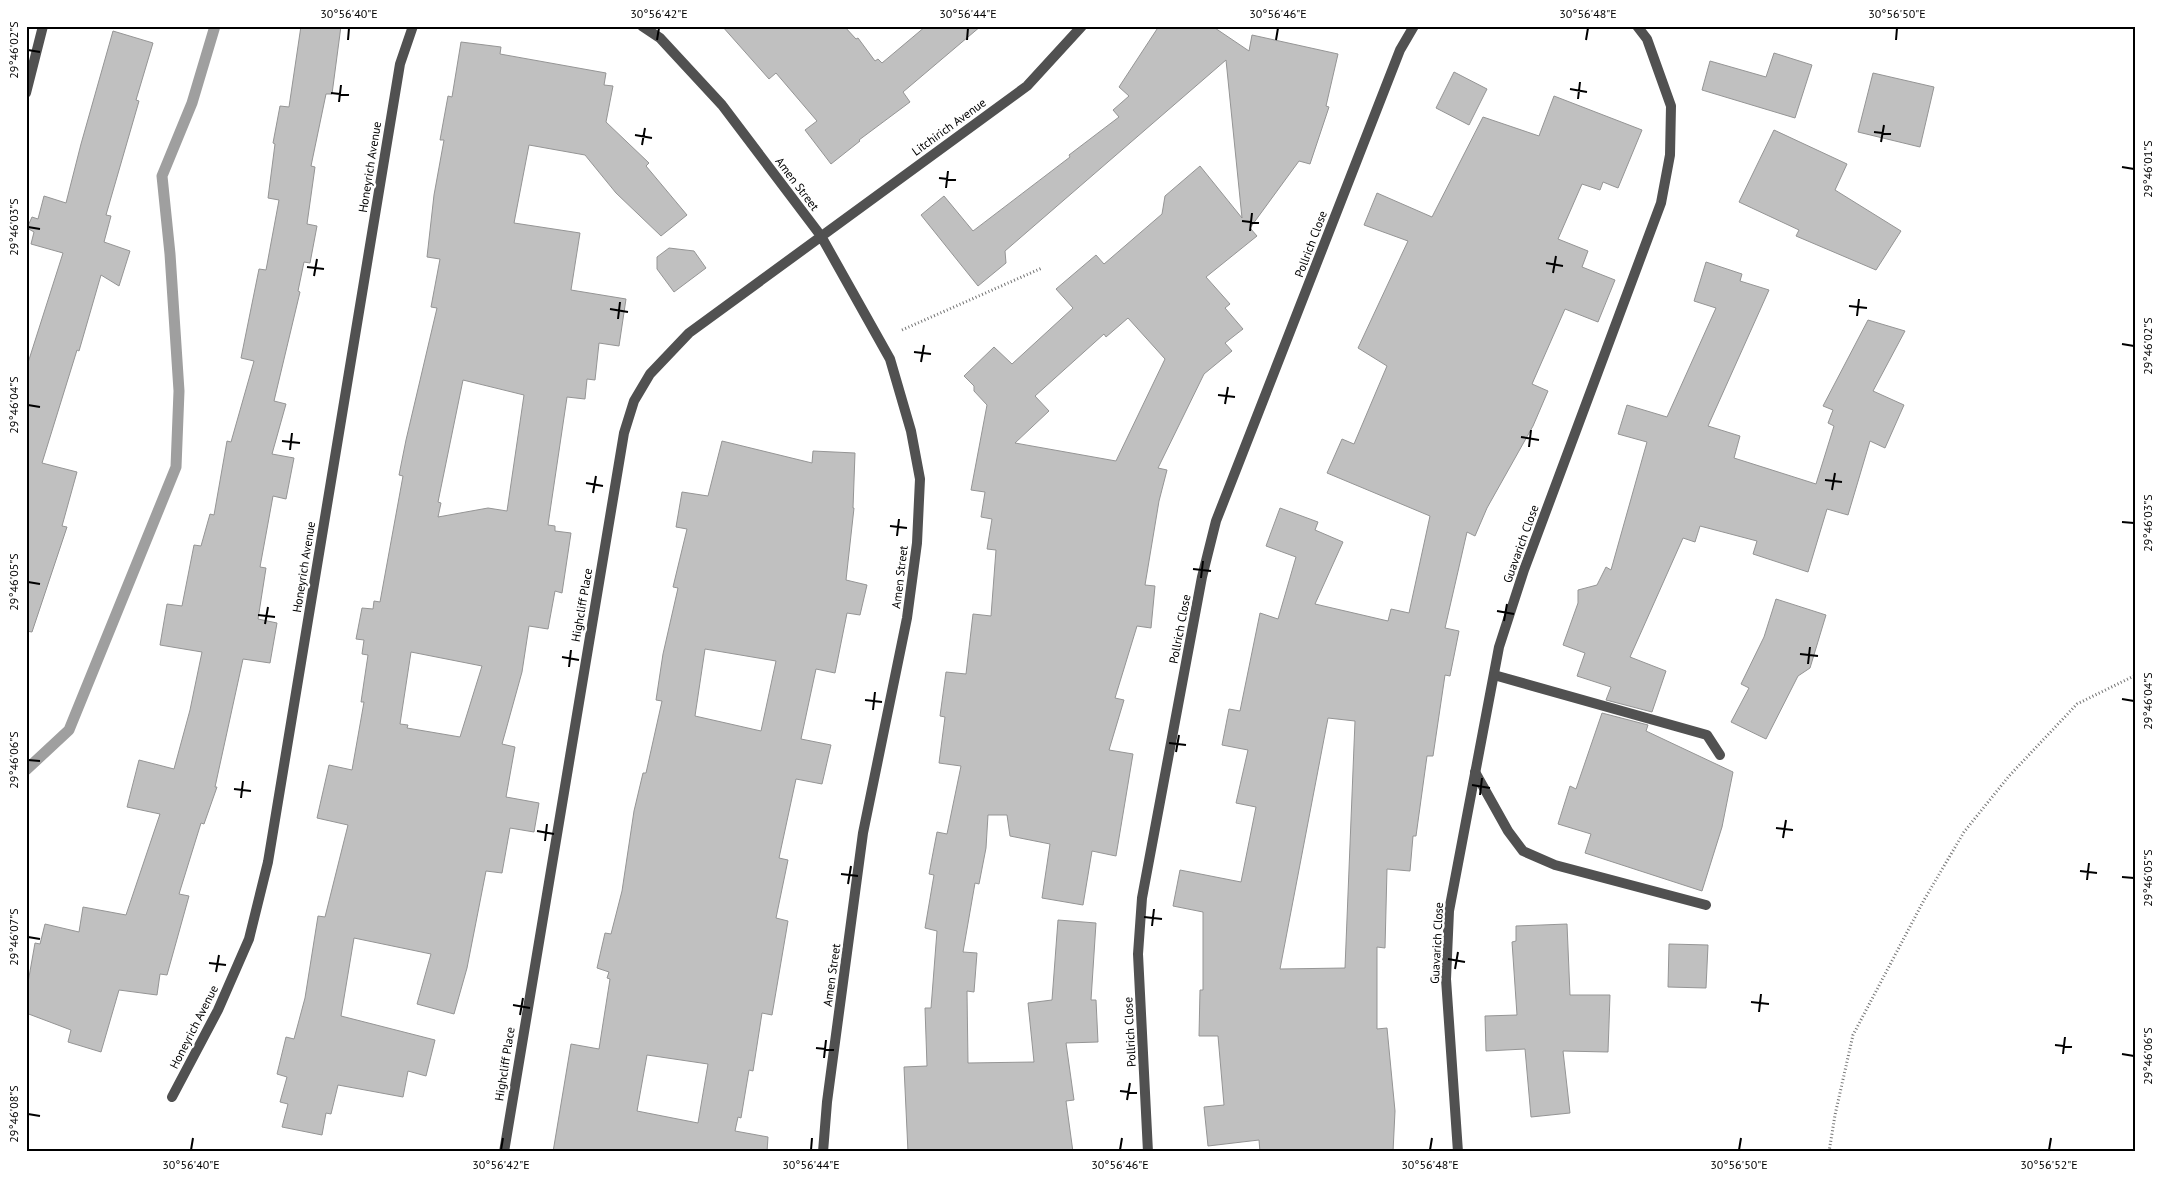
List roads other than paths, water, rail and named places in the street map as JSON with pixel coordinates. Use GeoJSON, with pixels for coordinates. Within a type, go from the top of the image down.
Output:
{"type":"FeatureCollection","features":[{"type":"Feature","properties":{"kind":"street"},"geometry":{"type":"LineString","coordinates":[[26,93],[43,26]]}},
{"type":"Feature","properties":{"kind":"street","name":"Honeyrich Avenue"},"geometry":{"type":"LineString","coordinates":[[172,1096],[218,1010],[249,939],[268,862],[400,64],[413,26]]}},
{"type":"Feature","properties":{"kind":"street","name":"Amen Street"},"geometry":{"type":"LineString","coordinates":[[642,26],[660,38],[722,105],[821,236],[890,359],[912,431],[920,479],[917,543],[908,618],[863,833],[827,1102],[823,1152]]}},
{"type":"Feature","properties":{"kind":"street","name":"Litchirich Avenue"},"geometry":{"type":"LineString","coordinates":[[821,236],[1027,86],[1082,26]]}},
{"type":"Feature","properties":{"kind":"street","name":"Pollrich Close"},"geometry":{"type":"LineString","coordinates":[[1148,1152],[1138,954],[1142,898],[1202,577],[1216,522],[1223,503],[1400,50],[1414,26]]}},
{"type":"Feature","properties":{"kind":"street","name":"Guavarich Close"},"geometry":{"type":"LineString","coordinates":[[1458,1152],[1446,978],[1449,911],[1499,647],[1524,570],[1661,203],[1670,155],[1671,106],[1647,38],[1637,26]]}},
{"type":"Feature","properties":{"kind":"street","name":"Highcliff Place"},"geometry":{"type":"LineString","coordinates":[[504,1152],[622,442],[634,401],[650,374],[689,333],[821,236]]}},
{"type":"Feature","properties":{"kind":"street"},"geometry":{"type":"LineString","coordinates":[[1494,675],[1707,735],[1720,755]]}},
{"type":"Feature","properties":{"kind":"street"},"geometry":{"type":"LineString","coordinates":[[1475,772],[1508,831],[1523,851],[1555,866],[1706,905]]}},
{"type":"Feature","properties":{"kind":"waterway"},"geometry":{"type":"LineString","coordinates":[[26,770],[69,730],[176,467],[179,391],[170,254],[162,176],[192,103],[215,26]]}}]}
